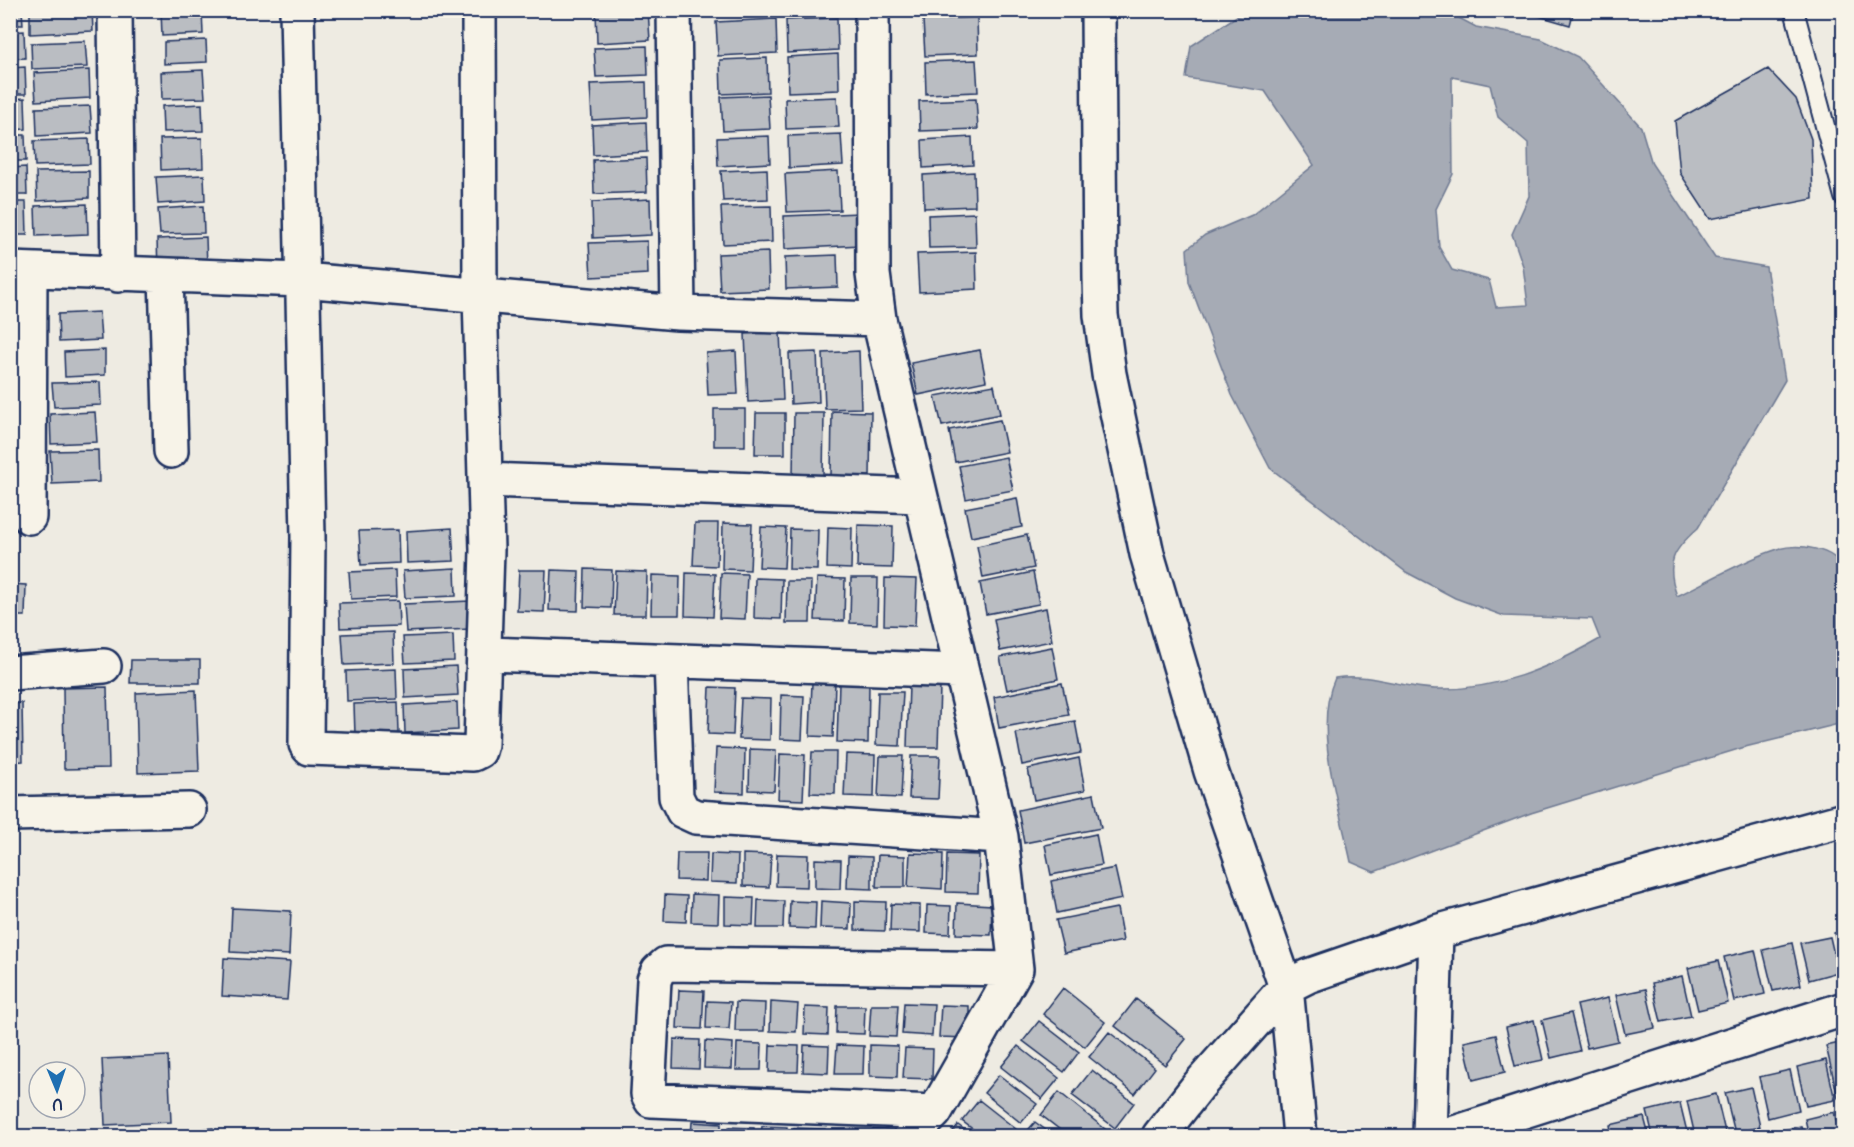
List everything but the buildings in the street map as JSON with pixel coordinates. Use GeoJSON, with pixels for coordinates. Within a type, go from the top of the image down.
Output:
{"type":"FeatureCollection","features":[{"type":"Feature","properties":{"kind":"street"},"geometry":{"type":"LineString","coordinates":[[115,10],[118,275]]}},
{"type":"Feature","properties":{"kind":"street"},"geometry":{"type":"LineString","coordinates":[[297,10],[308,537],[306,744],[309,748],[473,754],[479,751],[481,744],[486,654],[485,480],[480,295],[479,10]]}},
{"type":"Feature","properties":{"kind":"street"},"geometry":{"type":"LineString","coordinates":[[674,10],[678,313]]}},
{"type":"Feature","properties":{"kind":"street"},"geometry":{"type":"LineString","coordinates":[[872,10],[873,274],[879,319],[1001,837],[1017,969],[935,1112],[911,1137]]}},
{"type":"Feature","properties":{"kind":"street"},"geometry":{"type":"LineString","coordinates":[[1098,10],[1101,315],[1109,374],[1147,554],[1210,771],[1286,987],[1300,1137]]}},
{"type":"Feature","properties":{"kind":"street"},"geometry":{"type":"LineString","coordinates":[[29,517],[20,270],[303,280],[678,313],[879,319]]}},
{"type":"Feature","properties":{"kind":"street"},"geometry":{"type":"LineString","coordinates":[[166,274],[171,451]]}},
{"type":"Feature","properties":{"kind":"street"},"geometry":{"type":"LineString","coordinates":[[485,480],[920,496]]}},
{"type":"Feature","properties":{"kind":"street"},"geometry":{"type":"LineString","coordinates":[[486,654],[962,671]]}},
{"type":"Feature","properties":{"kind":"street"},"geometry":{"type":"LineString","coordinates":[[671,661],[676,797],[683,811],[696,817],[1001,837]]}},
{"type":"Feature","properties":{"kind":"street"},"geometry":{"type":"LineString","coordinates":[[10,673],[104,666]]}},
{"type":"Feature","properties":{"kind":"street"},"geometry":{"type":"LineString","coordinates":[[10,814],[189,810]]}},
{"type":"Feature","properties":{"kind":"street"},"geometry":{"type":"LineString","coordinates":[[1159,1137],[1199,1085],[1286,987],[1325,969],[1436,932],[1844,820]]}},
{"type":"Feature","properties":{"kind":"street"},"geometry":{"type":"LineString","coordinates":[[1430,1137],[1436,932]]}},
{"type":"Feature","properties":{"kind":"street"},"geometry":{"type":"LineString","coordinates":[[935,1112],[651,1100],[648,1094],[652,999],[658,971],[666,964],[1017,969]]}},
{"type":"Feature","properties":{"kind":"street"},"geometry":{"type":"LineString","coordinates":[[1445,1137],[1844,1009]]}},
{"type":"Feature","properties":{"kind":"lane"},"geometry":{"type":"LineString","coordinates":[[1794,10],[1844,197]]}},
{"type":"Feature","properties":{"kind":"shaded area"},"geometry":{"type":"Polygon","coordinates":[[[1246,10],[1446,11],[1476,27],[1541,39],[1578,57],[1641,127],[1652,164],[1715,258],[1766,267],[1785,380],[1698,528],[1677,550],[1672,565],[1672,574],[1677,596],[1741,564],[1778,549],[1805,547],[1832,556],[1844,569],[1843,723],[1745,747],[1531,813],[1374,872],[1351,862],[1335,794],[1327,744],[1326,720],[1335,678],[1361,677],[1435,689],[1479,686],[1521,676],[1600,639],[1592,619],[1504,616],[1455,598],[1406,572],[1270,468],[1232,395],[1189,282],[1187,249],[1205,235],[1252,215],[1314,165],[1265,91],[1186,78],[1191,46],[1246,10]],[[1452,77],[1453,174],[1436,209],[1439,247],[1452,270],[1489,280],[1496,307],[1528,305],[1523,266],[1512,234],[1529,196],[1528,143],[1498,117],[1490,85],[1452,77]]]}}]}
